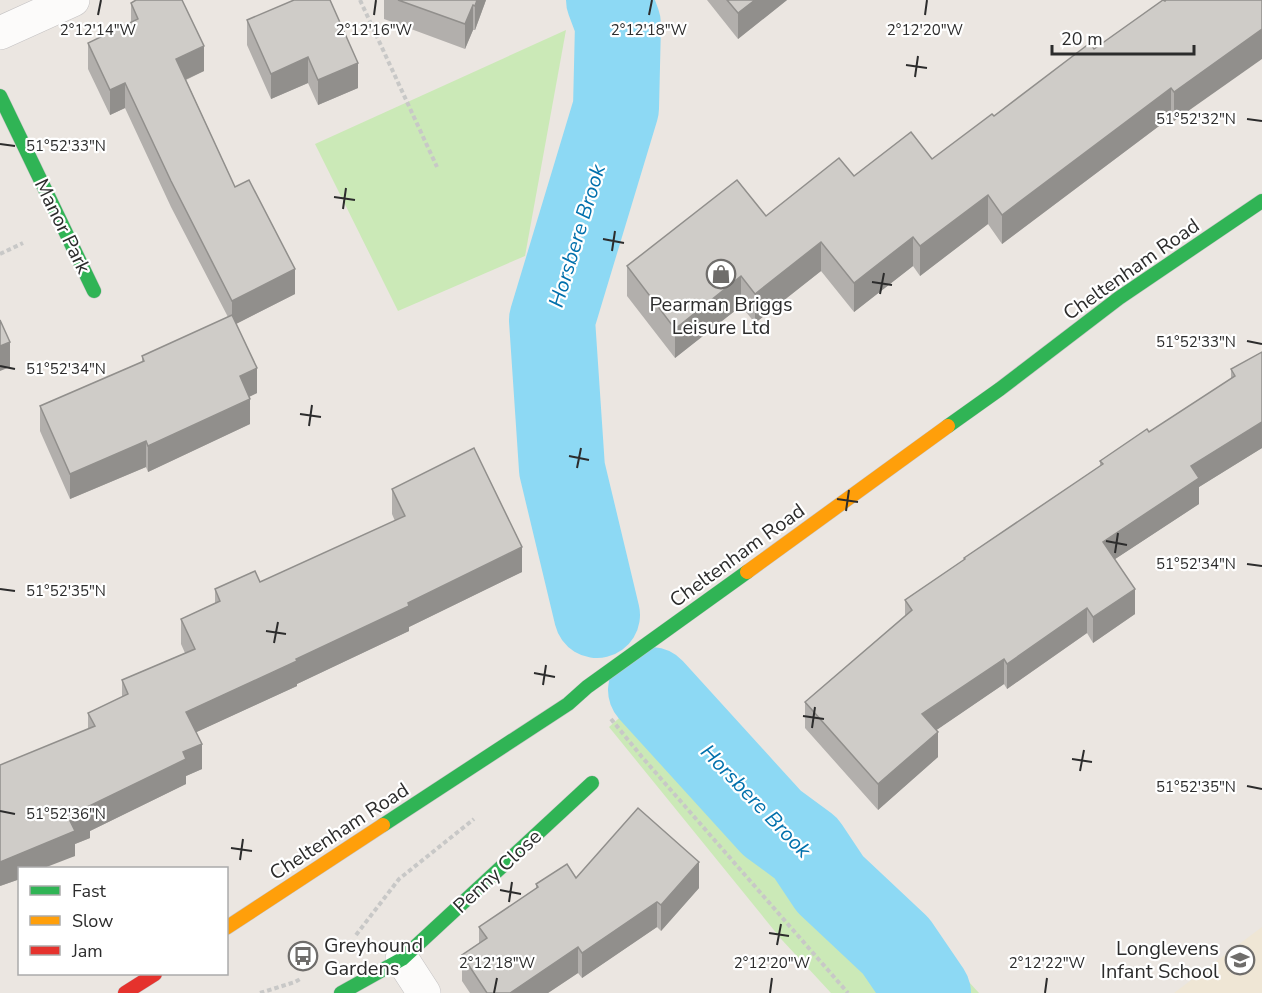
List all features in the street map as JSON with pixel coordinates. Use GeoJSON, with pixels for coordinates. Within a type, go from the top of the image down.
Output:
{"type":"FeatureCollection","features":[{"type":"Feature","properties":{"kind":"main road","name":"Manor Park"},"geometry":{"type":"LineString","coordinates":[[0,96],[94,291]]}},
{"type":"Feature","properties":{"kind":"main road","name":"Cheltenham Road"},"geometry":{"type":"LineString","coordinates":[[228,927],[568,704],[587,687],[981,403],[1119,298],[1262,201]]}},
{"type":"Feature","properties":{"kind":"main road","name":"Penny Close"},"geometry":{"type":"LineString","coordinates":[[341,993],[402,959],[591,783]]}},
{"type":"Feature","properties":{"kind":"main road"},"geometry":{"type":"LineString","coordinates":[[125,993],[153,975]]}},
{"type":"Feature","properties":{"kind":"street"},"geometry":{"type":"LineString","coordinates":[[0,33],[73,0]]}},
{"type":"Feature","properties":{"kind":"street"},"geometry":{"type":"LineString","coordinates":[[402,959],[424,993]]}},
{"type":"Feature","properties":{"kind":"path"},"geometry":{"type":"LineString","coordinates":[[360,0],[437,167]]}},
{"type":"Feature","properties":{"kind":"path"},"geometry":{"type":"LineString","coordinates":[[587,687],[642,757],[848,993]]}},
{"type":"Feature","properties":{"kind":"shaded area","name":"Longlevens Infant School"},"geometry":{"type":"Polygon","coordinates":[[[1262,927],[1262,993],[1174,993],[1262,927]]]}},
{"type":"Feature","properties":{"kind":"green space"},"geometry":{"type":"Polygon","coordinates":[[[566,30],[525,256],[398,311],[315,144],[566,30]]]}},
{"type":"Feature","properties":{"kind":"green space"},"geometry":{"type":"Polygon","coordinates":[[[682,668],[979,993],[831,993],[782,940],[609,727],[651,690],[682,668]]]}},
{"type":"Feature","properties":{"kind":"building"},"geometry":{"type":"Polygon","coordinates":[[[136,0],[182,0],[204,46],[176,59],[235,187],[249,180],[295,269],[232,301],[171,181],[125,83],[110,90],[88,43],[138,19],[131,3],[136,0]]]}},
{"type":"Feature","properties":{"kind":"building"},"geometry":{"type":"Polygon","coordinates":[[[294,0],[330,0],[358,63],[318,80],[308,57],[271,74],[247,20],[294,0]]]}},
{"type":"Feature","properties":{"kind":"building"},"geometry":{"type":"Polygon","coordinates":[[[398,0],[477,0],[465,24],[398,0]]]}},
{"type":"Feature","properties":{"kind":"building"},"geometry":{"type":"Polygon","coordinates":[[[727,0],[755,0],[738,13],[727,0]]]}},
{"type":"Feature","properties":{"kind":"building"},"geometry":{"type":"Polygon","coordinates":[[[1163,0],[1262,0],[1262,29],[1174,92],[1171,88],[1002,215],[988,195],[920,246],[913,237],[854,283],[821,242],[755,294],[741,276],[675,329],[627,266],[737,180],[766,216],[839,158],[854,176],[911,132],[932,159],[992,114],[994,116],[1090,43],[1094,49],[1163,0]]]}},
{"type":"Feature","properties":{"kind":"building"},"geometry":{"type":"Polygon","coordinates":[[[232,315],[257,368],[240,376],[250,399],[148,446],[146,441],[70,474],[40,406],[144,361],[142,356],[232,315]]]}},
{"type":"Feature","properties":{"kind":"building"},"geometry":{"type":"Polygon","coordinates":[[[0,320],[10,342],[0,346],[0,320]]]}},
{"type":"Feature","properties":{"kind":"building"},"geometry":{"type":"Polygon","coordinates":[[[1262,352],[1262,422],[1191,466],[1199,478],[1103,542],[1135,589],[1093,617],[1087,608],[1007,664],[1004,659],[922,714],[938,732],[878,784],[805,702],[912,610],[905,600],[1103,464],[1100,461],[1147,429],[1149,432],[1235,376],[1231,369],[1262,352]]]}},
{"type":"Feature","properties":{"kind":"building"},"geometry":{"type":"Polygon","coordinates":[[[474,448],[522,547],[408,603],[409,606],[296,659],[297,661],[186,712],[202,744],[183,752],[186,759],[87,807],[90,813],[70,821],[75,831],[0,862],[0,765],[95,726],[88,713],[128,694],[122,680],[195,649],[181,619],[220,601],[215,589],[255,571],[260,582],[405,516],[392,489],[474,448]]]}},
{"type":"Feature","properties":{"kind":"building"},"geometry":{"type":"Polygon","coordinates":[[[638,808],[699,862],[661,905],[657,902],[582,953],[578,947],[510,993],[487,993],[462,955],[487,938],[479,927],[538,887],[536,884],[567,864],[576,878],[638,808]]]}},
{"type":"Feature","properties":{"kind":"waterway","name":"Horsbere Brook"},"geometry":{"type":"LineString","coordinates":[[597,615],[562,469],[552,320],[616,108],[618,24],[609,0]]}},
{"type":"Feature","properties":{"kind":"waterway","name":"Horsbere Brook"},"geometry":{"type":"LineString","coordinates":[[651,690],[772,823],[806,848],[830,884],[896,946],[928,993]]}},
{"type":"Feature","properties":{"kind":"traffic: fast"},"geometry":{"type":"LineString","coordinates":[[0,96],[94,291]]}},
{"type":"Feature","properties":{"kind":"traffic: fast"},"geometry":{"type":"LineString","coordinates":[[948,426],[1119,298],[1262,201]]}},
{"type":"Feature","properties":{"kind":"traffic: fast"},"geometry":{"type":"LineString","coordinates":[[383,825],[568,704],[587,687],[747,572]]}},
{"type":"Feature","properties":{"kind":"traffic: fast"},"geometry":{"type":"LineString","coordinates":[[341,993],[402,959],[592,783]]}},
{"type":"Feature","properties":{"kind":"traffic: slow"},"geometry":{"type":"LineString","coordinates":[[747,572],[948,426]]}},
{"type":"Feature","properties":{"kind":"traffic: slow"},"geometry":{"type":"LineString","coordinates":[[228,927],[383,825]]}},
{"type":"Feature","properties":{"kind":"traffic: jam"},"geometry":{"type":"LineString","coordinates":[[125,993],[153,975]]}},
{"type":"Feature","properties":{"kind":"place","name":"Pearman Briggs Leisure Ltd"},"geometry":{"type":"Point","coordinates":[721,274]}},
{"type":"Feature","properties":{"kind":"place","name":"Greyhound Gardens"},"geometry":{"type":"Point","coordinates":[303,956]}},
{"type":"Feature","properties":{"kind":"place","name":"Longlevens Infant School"},"geometry":{"type":"Point","coordinates":[1240,960]}}]}
